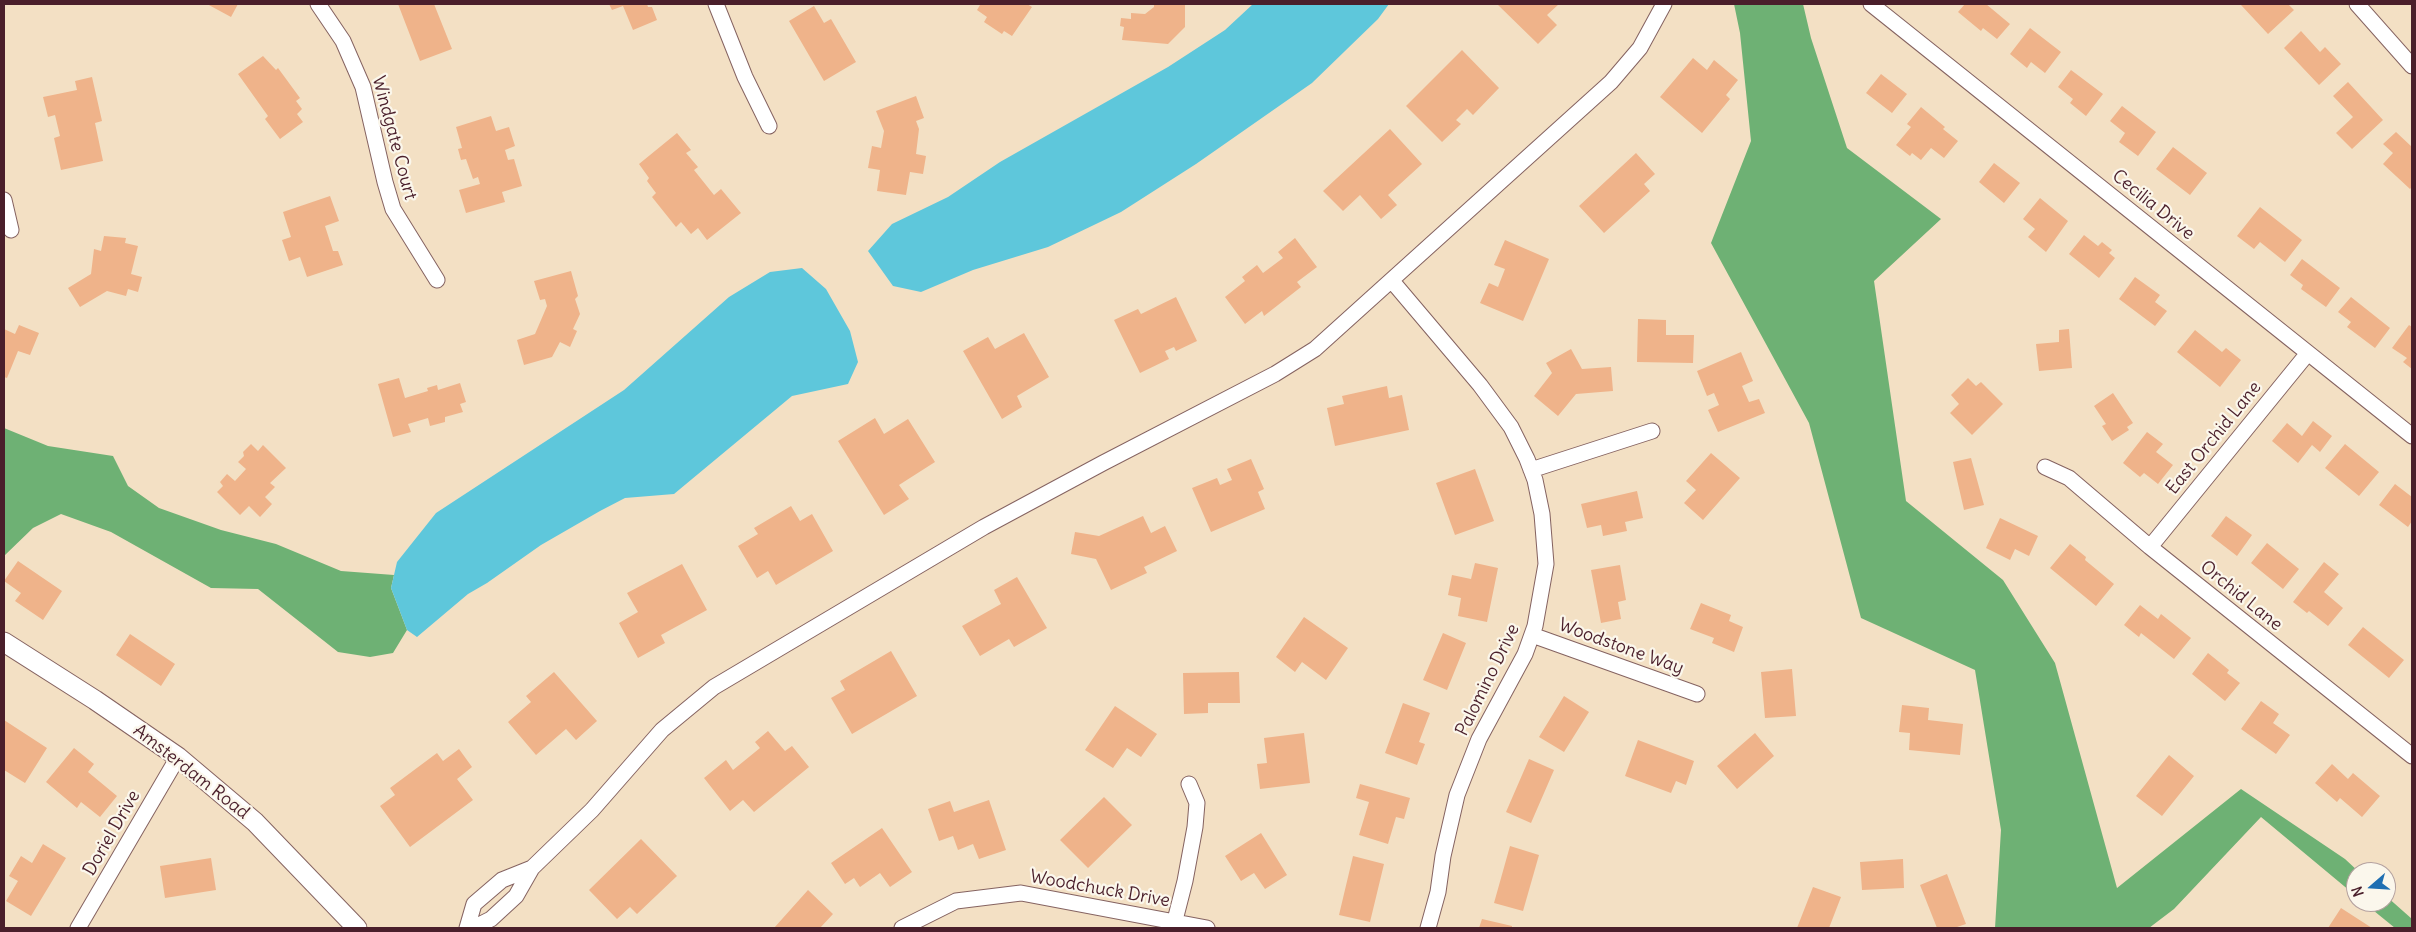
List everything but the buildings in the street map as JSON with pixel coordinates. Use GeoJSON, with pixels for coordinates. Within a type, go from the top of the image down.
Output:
{"type":"FeatureCollection","features":[{"type":"Feature","properties":{"kind":"street","name":"Windgate Court"},"geometry":{"type":"LineString","coordinates":[[318,4],[343,41],[363,88],[384,182],[393,209],[437,280]]}},
{"type":"Feature","properties":{"kind":"street"},"geometry":{"type":"LineString","coordinates":[[716,4],[745,77],[769,126]]}},
{"type":"Feature","properties":{"kind":"street"},"geometry":{"type":"LineString","coordinates":[[473,928],[491,919],[516,896],[532,868],[592,810],[662,730],[691,704],[714,687],[984,527],[1103,462],[1275,374],[1315,350],[1611,82],[1640,48],[1664,4]]}},
{"type":"Feature","properties":{"kind":"street","name":"Cecilia Drive"},"geometry":{"type":"LineString","coordinates":[[1871,4],[2412,436]]}},
{"type":"Feature","properties":{"kind":"street"},"geometry":{"type":"LineString","coordinates":[[2357,4],[2412,66]]}},
{"type":"Feature","properties":{"kind":"street"},"geometry":{"type":"LineString","coordinates":[[4,200],[11,230]]}},
{"type":"Feature","properties":{"kind":"street","name":"Palomino Drive"},"geometry":{"type":"LineString","coordinates":[[1392,281],[1480,385],[1506,420],[1531,470],[1542,514],[1546,564],[1536,626],[1525,654],[1479,739],[1457,795],[1442,856],[1438,892],[1428,928]]}},
{"type":"Feature","properties":{"kind":"street","name":"East Orchid Lane"},"geometry":{"type":"LineString","coordinates":[[2150,547],[2308,353]]}},
{"type":"Feature","properties":{"kind":"street"},"geometry":{"type":"LineString","coordinates":[[1531,470],[1652,431]]}},
{"type":"Feature","properties":{"kind":"street","name":"Orchid Lane"},"geometry":{"type":"LineString","coordinates":[[2045,467],[2069,478],[2150,547],[2412,756]]}},
{"type":"Feature","properties":{"kind":"street","name":"Woodstone Way"},"geometry":{"type":"LineString","coordinates":[[1532,635],[1697,694]]}},
{"type":"Feature","properties":{"kind":"street","name":"Amsterdam Road"},"geometry":{"type":"LineString","coordinates":[[4,642],[178,756],[255,822],[356,928]]}},
{"type":"Feature","properties":{"kind":"street","name":"Doriel Drive"},"geometry":{"type":"LineString","coordinates":[[78,928],[178,756]]}},
{"type":"Feature","properties":{"kind":"street"},"geometry":{"type":"LineString","coordinates":[[1174,925],[1195,827],[1197,803],[1189,784]]}},
{"type":"Feature","properties":{"kind":"street"},"geometry":{"type":"LineString","coordinates":[[467,928],[474,904],[502,880],[532,868]]}},
{"type":"Feature","properties":{"kind":"street","name":"Woodchuck Drive"},"geometry":{"type":"LineString","coordinates":[[902,928],[956,901],[1021,892],[1174,925],[1207,928]]}},
{"type":"Feature","properties":{"kind":"green space"},"geometry":{"type":"Polygon","coordinates":[[[1734,4],[1803,4],[1811,38],[1847,148],[1941,219],[1874,281],[1906,501],[2003,580],[2055,663],[2117,888],[2241,789],[2348,862],[2346,862],[2346,888],[2261,817],[2174,909],[2149,928],[1995,928],[2001,830],[1975,670],[1861,618],[1809,423],[1711,243],[1751,141],[1740,33],[1734,4]]]}},
{"type":"Feature","properties":{"kind":"green space"},"geometry":{"type":"Polygon","coordinates":[[[4,428],[48,446],[113,456],[128,486],[159,508],[221,530],[276,544],[341,571],[394,575],[391,588],[407,630],[393,653],[370,657],[338,652],[258,589],[211,588],[111,532],[61,514],[33,528],[4,556],[4,428]]]}},
{"type":"Feature","properties":{"kind":"green space"},"geometry":{"type":"Polygon","coordinates":[[[2396,905],[2412,919],[2412,928],[2395,928],[2375,912],[2396,912],[2396,905]]]}},
{"type":"Feature","properties":{"kind":"water"},"geometry":{"type":"Polygon","coordinates":[[[1253,4],[1389,4],[1378,19],[1312,83],[1196,164],[1121,212],[1048,247],[973,270],[921,292],[893,286],[868,251],[892,224],[948,197],[1000,162],[1168,67],[1225,30],[1253,4]]]}},
{"type":"Feature","properties":{"kind":"water"},"geometry":{"type":"Polygon","coordinates":[[[802,268],[826,289],[850,331],[858,362],[848,384],[792,396],[674,494],[625,498],[541,545],[468,594],[417,637],[407,630],[391,588],[397,562],[436,513],[624,390],[729,297],[770,272],[802,268]]]}}]}
